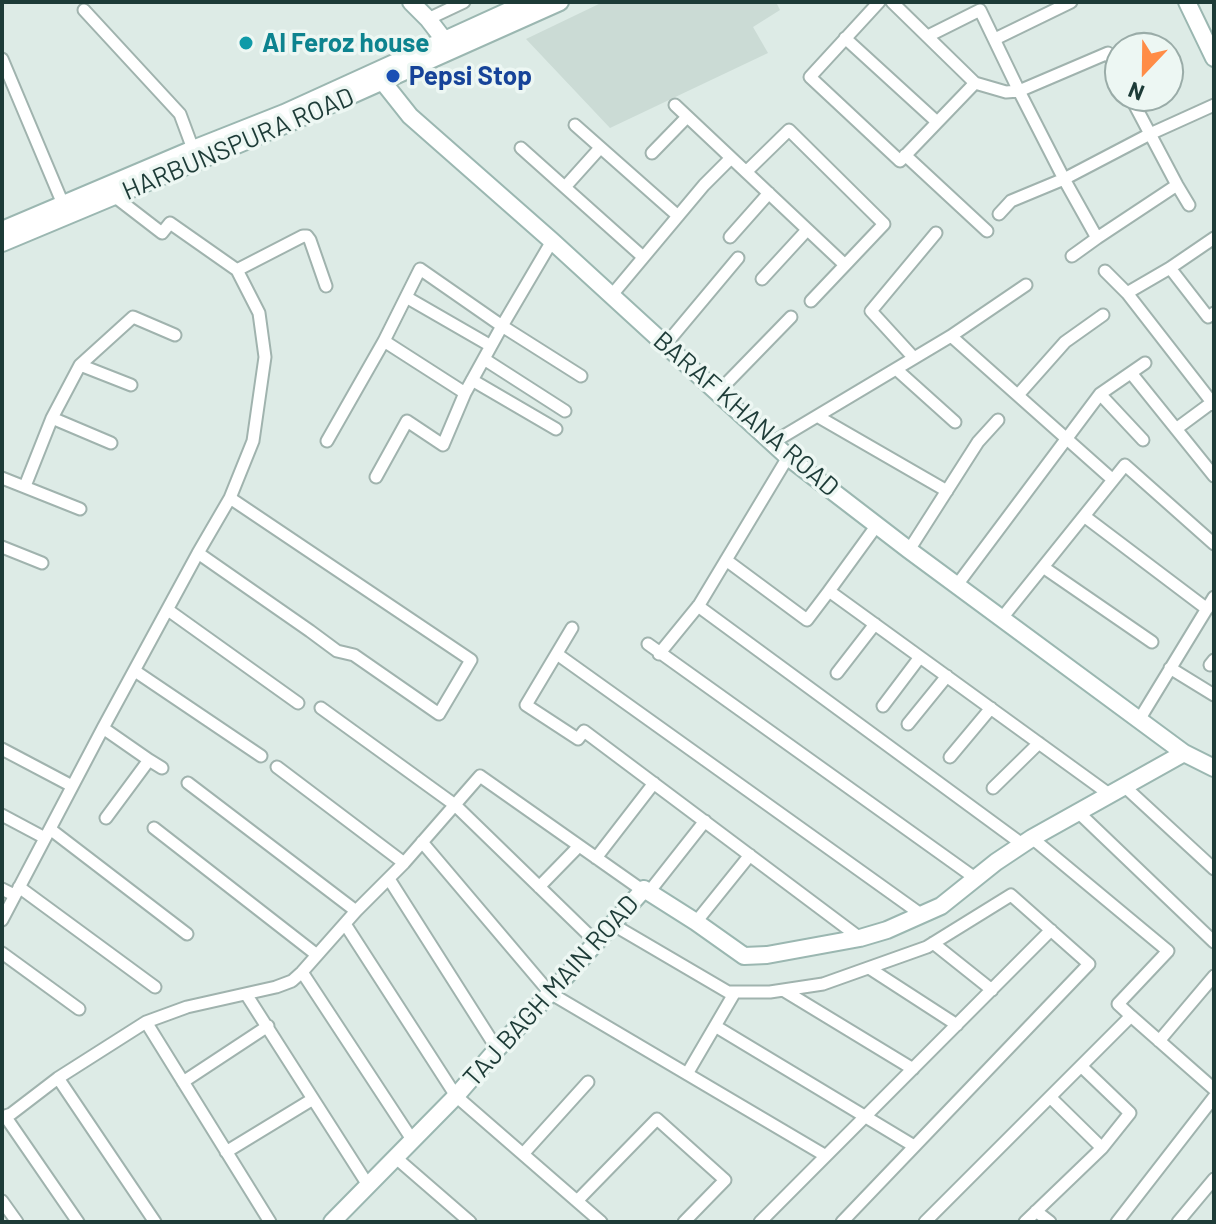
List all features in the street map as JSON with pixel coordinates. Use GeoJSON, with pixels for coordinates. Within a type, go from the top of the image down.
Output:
{"type":"FeatureCollection","features":[{"type":"Feature","properties":{"kind":"street"},"geometry":{"type":"LineString","coordinates":[[411,2],[445,41]]}},
{"type":"Feature","properties":{"kind":"street"},"geometry":{"type":"LineString","coordinates":[[428,19],[464,2]]}},
{"type":"Feature","properties":{"kind":"street","name":"HARBUNSPURA ROAD"},"geometry":{"type":"LineString","coordinates":[[2,243],[286,118],[528,2]]}},
{"type":"Feature","properties":{"kind":"street","name":"HARBUNSPURA ROAD"},"geometry":{"type":"LineString","coordinates":[[2,230],[193,149],[383,82],[560,2]]}},
{"type":"Feature","properties":{"kind":"street"},"geometry":{"type":"LineString","coordinates":[[879,2],[810,77],[900,161],[975,83]]}},
{"type":"Feature","properties":{"kind":"street"},"geometry":{"type":"LineString","coordinates":[[892,2],[975,83],[1006,92],[1019,91],[1104,55]]}},
{"type":"Feature","properties":{"kind":"street"},"geometry":{"type":"LineString","coordinates":[[995,39],[1071,2]]}},
{"type":"Feature","properties":{"kind":"street"},"geometry":{"type":"LineString","coordinates":[[1187,2],[1214,58]]}},
{"type":"Feature","properties":{"kind":"street"},"geometry":{"type":"LineString","coordinates":[[84,10],[180,114],[193,149]]}},
{"type":"Feature","properties":{"kind":"street"},"geometry":{"type":"LineString","coordinates":[[928,36],[980,10],[1064,179],[1097,238]]}},
{"type":"Feature","properties":{"kind":"street"},"geometry":{"type":"LineString","coordinates":[[845,38],[937,122]]}},
{"type":"Feature","properties":{"kind":"street"},"geometry":{"type":"LineString","coordinates":[[2,59],[63,204]]}},
{"type":"Feature","properties":{"kind":"street","name":"BARAF KHANA ROAD"},"geometry":{"type":"LineString","coordinates":[[383,82],[410,116],[788,457],[1184,753],[1214,768]]}},
{"type":"Feature","properties":{"kind":"street"},"geometry":{"type":"LineString","coordinates":[[675,105],[845,265]]}},
{"type":"Feature","properties":{"kind":"street"},"geometry":{"type":"LineString","coordinates":[[999,214],[1011,201],[1064,179],[1214,105]]}},
{"type":"Feature","properties":{"kind":"street"},"geometry":{"type":"LineString","coordinates":[[1138,112],[1189,205]]}},
{"type":"Feature","properties":{"kind":"street"},"geometry":{"type":"LineString","coordinates":[[652,153],[687,117]]}},
{"type":"Feature","properties":{"kind":"street"},"geometry":{"type":"LineString","coordinates":[[575,125],[678,216]]}},
{"type":"Feature","properties":{"kind":"street"},"geometry":{"type":"LineString","coordinates":[[746,172],[793,126],[884,224],[811,301]]}},
{"type":"Feature","properties":{"kind":"street"},"geometry":{"type":"LineString","coordinates":[[521,148],[643,257]]}},
{"type":"Feature","properties":{"kind":"street"},"geometry":{"type":"LineString","coordinates":[[565,187],[600,148]]}},
{"type":"Feature","properties":{"kind":"street"},"geometry":{"type":"LineString","coordinates":[[905,155],[987,231]]}},
{"type":"Feature","properties":{"kind":"street"},"geometry":{"type":"LineString","coordinates":[[611,296],[731,158]]}},
{"type":"Feature","properties":{"kind":"street"},"geometry":{"type":"LineString","coordinates":[[1072,256],[1177,185]]}},
{"type":"Feature","properties":{"kind":"street"},"geometry":{"type":"LineString","coordinates":[[730,237],[769,193]]}},
{"type":"Feature","properties":{"kind":"street"},"geometry":{"type":"LineString","coordinates":[[2,920],[103,728],[230,498],[253,441],[265,357],[259,313],[237,270],[170,223],[162,233],[114,196]]}},
{"type":"Feature","properties":{"kind":"street"},"geometry":{"type":"LineString","coordinates":[[762,279],[807,230]]}},
{"type":"Feature","properties":{"kind":"street"},"geometry":{"type":"LineString","coordinates":[[914,358],[871,311],[936,233]]}},
{"type":"Feature","properties":{"kind":"street"},"geometry":{"type":"LineString","coordinates":[[237,270],[307,236],[326,286]]}},
{"type":"Feature","properties":{"kind":"street"},"geometry":{"type":"LineString","coordinates":[[1127,293],[1214,238]]}},
{"type":"Feature","properties":{"kind":"street"},"geometry":{"type":"LineString","coordinates":[[376,477],[407,421],[443,445],[465,393],[552,241]]}},
{"type":"Feature","properties":{"kind":"street"},"geometry":{"type":"LineString","coordinates":[[666,344],[738,258]]}},
{"type":"Feature","properties":{"kind":"street"},"geometry":{"type":"LineString","coordinates":[[1170,268],[1208,317],[1214,313]]}},
{"type":"Feature","properties":{"kind":"street"},"geometry":{"type":"LineString","coordinates":[[327,441],[384,341],[420,269],[581,376]]}},
{"type":"Feature","properties":{"kind":"street"},"geometry":{"type":"LineString","coordinates":[[1105,271],[1127,293],[1213,403],[1176,429]]}},
{"type":"Feature","properties":{"kind":"street"},"geometry":{"type":"LineString","coordinates":[[772,443],[951,336],[1026,285]]}},
{"type":"Feature","properties":{"kind":"street"},"geometry":{"type":"LineString","coordinates":[[406,297],[491,346]]}},
{"type":"Feature","properties":{"kind":"street"},"geometry":{"type":"LineString","coordinates":[[1018,395],[1065,342],[1103,315]]}},
{"type":"Feature","properties":{"kind":"street"},"geometry":{"type":"LineString","coordinates":[[25,486],[52,418],[80,365],[133,317],[175,335]]}},
{"type":"Feature","properties":{"kind":"street"},"geometry":{"type":"LineString","coordinates":[[718,392],[791,317]]}},
{"type":"Feature","properties":{"kind":"street"},"geometry":{"type":"LineString","coordinates":[[951,336],[1113,480]]}},
{"type":"Feature","properties":{"kind":"street"},"geometry":{"type":"LineString","coordinates":[[384,341],[465,393]]}},
{"type":"Feature","properties":{"kind":"street"},"geometry":{"type":"LineString","coordinates":[[484,359],[565,411]]}},
{"type":"Feature","properties":{"kind":"street"},"geometry":{"type":"LineString","coordinates":[[957,585],[1100,394],[1145,363]]}},
{"type":"Feature","properties":{"kind":"street"},"geometry":{"type":"LineString","coordinates":[[80,365],[131,385]]}},
{"type":"Feature","properties":{"kind":"street"},"geometry":{"type":"LineString","coordinates":[[896,369],[955,422]]}},
{"type":"Feature","properties":{"kind":"street"},"geometry":{"type":"LineString","coordinates":[[1131,373],[1214,476]]}},
{"type":"Feature","properties":{"kind":"street"},"geometry":{"type":"LineString","coordinates":[[472,380],[556,429]]}},
{"type":"Feature","properties":{"kind":"street"},"geometry":{"type":"LineString","coordinates":[[1100,394],[1143,440]]}},
{"type":"Feature","properties":{"kind":"street"},"geometry":{"type":"LineString","coordinates":[[817,416],[947,491]]}},
{"type":"Feature","properties":{"kind":"street"},"geometry":{"type":"LineString","coordinates":[[52,418],[111,443]]}},
{"type":"Feature","properties":{"kind":"street"},"geometry":{"type":"LineString","coordinates":[[909,550],[978,442],[998,420]]}},
{"type":"Feature","properties":{"kind":"street"},"geometry":{"type":"LineString","coordinates":[[659,654],[698,606],[788,457]]}},
{"type":"Feature","properties":{"kind":"street"},"geometry":{"type":"LineString","coordinates":[[1002,618],[1125,465],[1214,544]]}},
{"type":"Feature","properties":{"kind":"street"},"geometry":{"type":"LineString","coordinates":[[2,478],[80,509]]}},
{"type":"Feature","properties":{"kind":"street"},"geometry":{"type":"LineString","coordinates":[[198,553],[337,651],[354,655],[439,714],[471,660],[230,498]]}},
{"type":"Feature","properties":{"kind":"street"},"geometry":{"type":"LineString","coordinates":[[1084,516],[1207,609]]}},
{"type":"Feature","properties":{"kind":"street"},"geometry":{"type":"LineString","coordinates":[[726,560],[807,620],[877,525]]}},
{"type":"Feature","properties":{"kind":"street"},"geometry":{"type":"LineString","coordinates":[[2,547],[42,563]]}},
{"type":"Feature","properties":{"kind":"street"},"geometry":{"type":"LineString","coordinates":[[1043,567],[1152,642]]}},
{"type":"Feature","properties":{"kind":"street"},"geometry":{"type":"LineString","coordinates":[[829,591],[1039,743],[1117,790],[1214,869]]}},
{"type":"Feature","properties":{"kind":"street"},"geometry":{"type":"LineString","coordinates":[[1139,720],[1214,597]]}},
{"type":"Feature","properties":{"kind":"street"},"geometry":{"type":"LineString","coordinates":[[698,606],[1027,841],[1168,951],[1118,1004],[1214,1089]]}},
{"type":"Feature","properties":{"kind":"street"},"geometry":{"type":"LineString","coordinates":[[168,610],[298,703]]}},
{"type":"Feature","properties":{"kind":"street"},"geometry":{"type":"LineString","coordinates":[[837,673],[875,624]]}},
{"type":"Feature","properties":{"kind":"street"},"geometry":{"type":"LineString","coordinates":[[572,628],[526,705],[578,739],[584,731],[860,938]]}},
{"type":"Feature","properties":{"kind":"street"},"geometry":{"type":"LineString","coordinates":[[648,644],[975,878]]}},
{"type":"Feature","properties":{"kind":"street"},"geometry":{"type":"LineString","coordinates":[[557,654],[922,915]]}},
{"type":"Feature","properties":{"kind":"street"},"geometry":{"type":"LineString","coordinates":[[883,706],[920,657]]}},
{"type":"Feature","properties":{"kind":"street"},"geometry":{"type":"LineString","coordinates":[[1170,668],[1214,695]]}},
{"type":"Feature","properties":{"kind":"street"},"geometry":{"type":"LineString","coordinates":[[135,671],[261,756]]}},
{"type":"Feature","properties":{"kind":"street"},"geometry":{"type":"LineString","coordinates":[[908,724],[947,676]]}},
{"type":"Feature","properties":{"kind":"street"},"geometry":{"type":"LineString","coordinates":[[321,708],[455,805],[596,942]]}},
{"type":"Feature","properties":{"kind":"street"},"geometry":{"type":"LineString","coordinates":[[950,757],[991,708]]}},
{"type":"Feature","properties":{"kind":"street"},"geometry":{"type":"LineString","coordinates":[[103,728],[162,768]]}},
{"type":"Feature","properties":{"kind":"street"},"geometry":{"type":"LineString","coordinates":[[993,788],[1039,743]]}},
{"type":"Feature","properties":{"kind":"street"},"geometry":{"type":"LineString","coordinates":[[2,749],[72,786]]}},
{"type":"Feature","properties":{"kind":"street","name":"TAJ BAGH MAIN ROAD"},"geometry":{"type":"LineString","coordinates":[[335,1221],[456,1096],[645,891],[744,956],[767,955],[860,938],[887,930],[941,906],[1027,841],[1184,753]]}},
{"type":"Feature","properties":{"kind":"street"},"geometry":{"type":"LineString","coordinates":[[106,818],[149,760]]}},
{"type":"Feature","properties":{"kind":"street"},"geometry":{"type":"LineString","coordinates":[[277,767],[404,863]]}},
{"type":"Feature","properties":{"kind":"street"},"geometry":{"type":"LineString","coordinates":[[78,1222],[3,1116],[11,1114],[58,1078],[146,1022],[187,1007],[292,981],[404,863],[480,776],[645,891],[705,821]]}},
{"type":"Feature","properties":{"kind":"street"},"geometry":{"type":"LineString","coordinates":[[188,783],[356,911]]}},
{"type":"Feature","properties":{"kind":"street"},"geometry":{"type":"LineString","coordinates":[[596,858],[654,783]]}},
{"type":"Feature","properties":{"kind":"street"},"geometry":{"type":"LineString","coordinates":[[1077,811],[1214,942]]}},
{"type":"Feature","properties":{"kind":"street"},"geometry":{"type":"LineString","coordinates":[[2,815],[48,834],[187,934]]}},
{"type":"Feature","properties":{"kind":"street"},"geometry":{"type":"LineString","coordinates":[[154,828],[317,955]]}},
{"type":"Feature","properties":{"kind":"street"},"geometry":{"type":"LineString","coordinates":[[422,842],[550,993],[826,1156]]}},
{"type":"Feature","properties":{"kind":"street"},"geometry":{"type":"LineString","coordinates":[[539,887],[579,846]]}},
{"type":"Feature","properties":{"kind":"street"},"geometry":{"type":"LineString","coordinates":[[696,922],[750,855]]}},
{"type":"Feature","properties":{"kind":"street"},"geometry":{"type":"LineString","coordinates":[[389,879],[497,1049]]}},
{"type":"Feature","properties":{"kind":"street"},"geometry":{"type":"LineString","coordinates":[[2,889],[17,891],[155,987]]}},
{"type":"Feature","properties":{"kind":"street"},"geometry":{"type":"LineString","coordinates":[[612,924],[728,992],[770,992],[823,984],[933,943],[1011,895],[1089,964],[842,1222]]}},
{"type":"Feature","properties":{"kind":"street"},"geometry":{"type":"LineString","coordinates":[[345,924],[456,1096],[601,1222]]}},
{"type":"Feature","properties":{"kind":"street"},"geometry":{"type":"LineString","coordinates":[[760,1222],[1051,930]]}},
{"type":"Feature","properties":{"kind":"street"},"geometry":{"type":"LineString","coordinates":[[933,943],[992,990]]}},
{"type":"Feature","properties":{"kind":"street"},"geometry":{"type":"LineString","coordinates":[[2,953],[79,1009]]}},
{"type":"Feature","properties":{"kind":"street"},"geometry":{"type":"LineString","coordinates":[[869,968],[957,1025]]}},
{"type":"Feature","properties":{"kind":"street"},"geometry":{"type":"LineString","coordinates":[[302,972],[413,1141]]}},
{"type":"Feature","properties":{"kind":"street"},"geometry":{"type":"LineString","coordinates":[[1159,1041],[1214,976]]}},
{"type":"Feature","properties":{"kind":"street"},"geometry":{"type":"LineString","coordinates":[[1204,988],[1214,997]]}},
{"type":"Feature","properties":{"kind":"street"},"geometry":{"type":"LineString","coordinates":[[783,990],[913,1069]]}},
{"type":"Feature","properties":{"kind":"street"},"geometry":{"type":"LineString","coordinates":[[687,1074],[735,992]]}},
{"type":"Feature","properties":{"kind":"street"},"geometry":{"type":"LineString","coordinates":[[246,994],[368,1185]]}},
{"type":"Feature","properties":{"kind":"street"},"geometry":{"type":"LineString","coordinates":[[925,1222],[1131,1016]]}},
{"type":"Feature","properties":{"kind":"street"},"geometry":{"type":"LineString","coordinates":[[146,1022],[270,1222]]}},
{"type":"Feature","properties":{"kind":"street"},"geometry":{"type":"LineString","coordinates":[[183,1082],[268,1026]]}},
{"type":"Feature","properties":{"kind":"street"},"geometry":{"type":"LineString","coordinates":[[715,1026],[914,1146]]}},
{"type":"Feature","properties":{"kind":"street"},"geometry":{"type":"LineString","coordinates":[[1025,1222],[1102,1148],[1130,1113],[1081,1066]]}},
{"type":"Feature","properties":{"kind":"street"},"geometry":{"type":"LineString","coordinates":[[58,1078],[155,1222]]}},
{"type":"Feature","properties":{"kind":"street"},"geometry":{"type":"LineString","coordinates":[[523,1154],[588,1082]]}},
{"type":"Feature","properties":{"kind":"street"},"geometry":{"type":"LineString","coordinates":[[1050,1097],[1102,1148]]}},
{"type":"Feature","properties":{"kind":"street"},"geometry":{"type":"LineString","coordinates":[[1117,1222],[1214,1097]]}},
{"type":"Feature","properties":{"kind":"street"},"geometry":{"type":"LineString","coordinates":[[226,1152],[313,1099]]}},
{"type":"Feature","properties":{"kind":"street"},"geometry":{"type":"LineString","coordinates":[[577,1201],[657,1119],[725,1180],[684,1222]]}},
{"type":"Feature","properties":{"kind":"street"},"geometry":{"type":"LineString","coordinates":[[395,1157],[470,1222]]}},
{"type":"Feature","properties":{"kind":"street"},"geometry":{"type":"LineString","coordinates":[[1178,1222],[1214,1179]]}},
{"type":"Feature","properties":{"kind":"street"},"geometry":{"type":"LineString","coordinates":[[2,1201],[17,1222]]}},
{"type":"Feature","properties":{"kind":"street"},"geometry":{"type":"LineString","coordinates":[[1036,1211],[1050,1222]]}},
{"type":"Feature","properties":{"kind":"shaded area"},"geometry":{"type":"Polygon","coordinates":[[[603,2],[776,2],[780,10],[753,27],[768,53],[610,128],[526,39],[603,2]]]}},
{"type":"Feature","properties":{"kind":"place","name":"Al Feroz house"},"geometry":{"type":"Point","coordinates":[246,43]}},
{"type":"Feature","properties":{"kind":"place","name":"Pepsi Stop"},"geometry":{"type":"Point","coordinates":[393,76]}}]}
